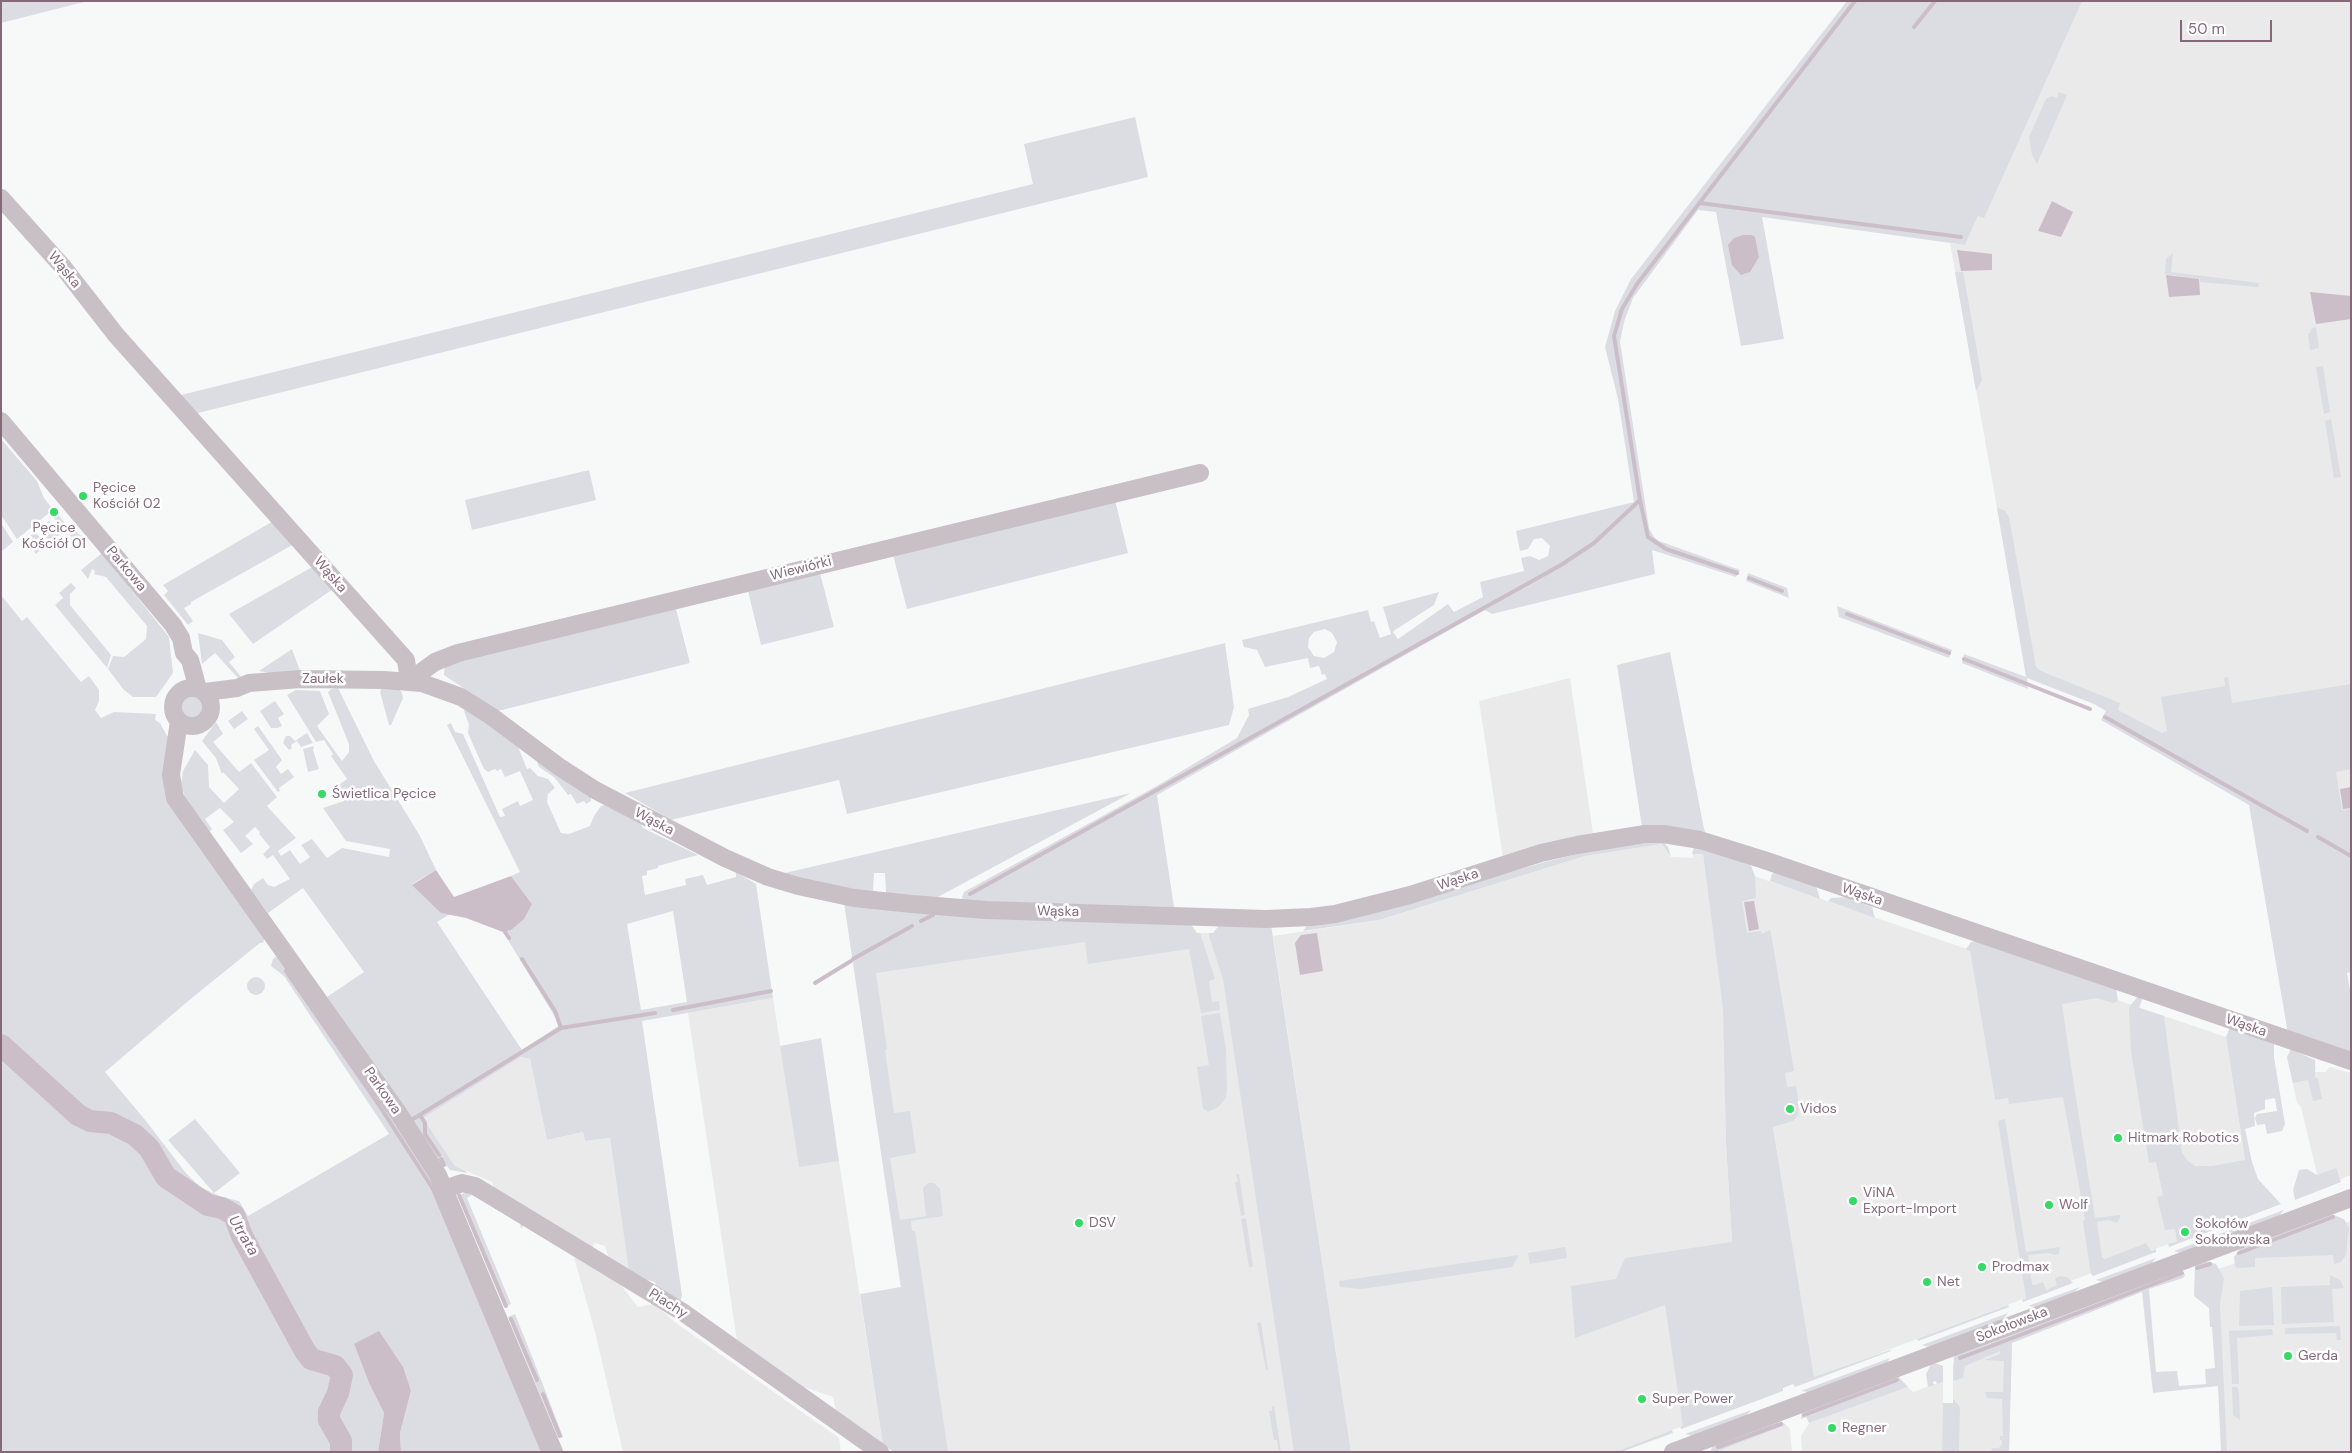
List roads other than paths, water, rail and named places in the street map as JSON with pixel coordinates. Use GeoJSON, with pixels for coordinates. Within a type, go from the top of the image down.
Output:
{"type":"FeatureCollection","features":[{"type":"Feature","properties":{"kind":"street","name":"Wąska"},"geometry":{"type":"LineString","coordinates":[[1,198],[63,267],[116,335],[406,660],[409,681],[422,683],[461,697],[595,790],[702,847],[768,877],[834,894],[962,909],[1286,919],[1335,914],[1373,905],[1576,844],[1628,836],[1663,834],[1700,840],[1764,860],[2351,1061]]}},
{"type":"Feature","properties":{"kind":"street","name":"Parkowa"},"geometry":{"type":"LineString","coordinates":[[1,421],[171,621],[180,636],[184,652],[190,660],[195,691]]}},
{"type":"Feature","properties":{"kind":"street","name":"Wiewiórki"},"geometry":{"type":"LineString","coordinates":[[409,681],[436,662],[458,653],[1200,473]]}},
{"type":"Feature","properties":{"kind":"street","name":"Zaułek"},"geometry":{"type":"LineString","coordinates":[[195,691],[237,688],[249,683],[301,679],[409,681]]}},
{"type":"Feature","properties":{"kind":"street","name":"Zaułek"},"geometry":{"type":"LineString","coordinates":[[211,709],[233,695],[237,688]]}},
{"type":"Feature","properties":{"kind":"street"},"geometry":{"type":"LineString","coordinates":[[195,691],[210,699],[211,709],[207,720],[186,724],[174,713],[173,704],[195,691]]}},
{"type":"Feature","properties":{"kind":"street","name":"Parkowa"},"geometry":{"type":"LineString","coordinates":[[186,724],[174,756],[171,782],[178,802],[434,1168],[445,1189],[554,1452]]}},
{"type":"Feature","properties":{"kind":"street","name":"Piachy"},"geometry":{"type":"LineString","coordinates":[[445,1189],[462,1183],[475,1186],[684,1313],[880,1452]]}},
{"type":"Feature","properties":{"kind":"street","name":"Sokołowska"},"geometry":{"type":"LineString","coordinates":[[1673,1452],[2351,1198]]}},
{"type":"Feature","properties":{"kind":"waterway"},"geometry":{"type":"LineString","coordinates":[[1737,573],[1666,549],[1648,537],[1640,500],[1614,336],[1622,309],[1637,284],[1855,1]]}},
{"type":"Feature","properties":{"kind":"waterway"},"geometry":{"type":"LineString","coordinates":[[1914,27],[1935,1]]}},
{"type":"Feature","properties":{"kind":"waterway"},"geometry":{"type":"LineString","coordinates":[[1700,203],[1961,237]]}},
{"type":"Feature","properties":{"kind":"waterway"},"geometry":{"type":"LineString","coordinates":[[970,894],[1561,565],[1594,543],[1640,500]]}},
{"type":"Feature","properties":{"kind":"waterway"},"geometry":{"type":"LineString","coordinates":[[1749,578],[1782,591]]}},
{"type":"Feature","properties":{"kind":"waterway"},"geometry":{"type":"LineString","coordinates":[[1847,614],[1949,653]]}},
{"type":"Feature","properties":{"kind":"waterway"},"geometry":{"type":"LineString","coordinates":[[1964,659],[2090,709]]}},
{"type":"Feature","properties":{"kind":"waterway"},"geometry":{"type":"LineString","coordinates":[[2105,717],[2307,831]]}},
{"type":"Feature","properties":{"kind":"waterway"},"geometry":{"type":"LineString","coordinates":[[2318,837],[2351,856]]}},
{"type":"Feature","properties":{"kind":"waterway"},"geometry":{"type":"LineString","coordinates":[[921,921],[933,915]]}},
{"type":"Feature","properties":{"kind":"waterway"},"geometry":{"type":"LineString","coordinates":[[853,959],[912,926]]}},
{"type":"Feature","properties":{"kind":"waterway"},"geometry":{"type":"LineString","coordinates":[[505,932],[509,938]]}},
{"type":"Feature","properties":{"kind":"waterway"},"geometry":{"type":"LineString","coordinates":[[522,959],[555,1011],[561,1028]]}},
{"type":"Feature","properties":{"kind":"waterway"},"geometry":{"type":"LineString","coordinates":[[815,983],[851,961]]}},
{"type":"Feature","properties":{"kind":"waterway"},"geometry":{"type":"LineString","coordinates":[[286,971],[379,1105],[433,1189],[543,1452]]}},
{"type":"Feature","properties":{"kind":"waterway"},"geometry":{"type":"LineString","coordinates":[[673,1010],[771,991]]}},
{"type":"Feature","properties":{"kind":"waterway"},"geometry":{"type":"LineString","coordinates":[[413,1119],[561,1028],[655,1013]]}},
{"type":"Feature","properties":{"kind":"waterway","name":"Utrata"},"geometry":{"type":"LineString","coordinates":[[1,1045],[78,1115],[90,1121],[111,1123],[135,1135],[149,1148],[166,1177],[208,1205],[222,1208],[234,1215],[242,1236],[305,1351],[311,1359],[335,1366],[342,1375],[338,1393],[329,1412],[329,1420],[341,1441],[341,1452]]}},
{"type":"Feature","properties":{"kind":"waterway"},"geometry":{"type":"LineString","coordinates":[[420,1115],[425,1123],[425,1134],[439,1155]]}},
{"type":"Feature","properties":{"kind":"waterway"},"geometry":{"type":"LineString","coordinates":[[441,1159],[444,1165]]}},
{"type":"Feature","properties":{"kind":"waterway"},"geometry":{"type":"LineString","coordinates":[[459,1195],[506,1306]]}},
{"type":"Feature","properties":{"kind":"waterway"},"geometry":{"type":"LineString","coordinates":[[2239,1253],[2333,1217]]}},
{"type":"Feature","properties":{"kind":"waterway"},"geometry":{"type":"LineString","coordinates":[[2197,1268],[2210,1264]]}},
{"type":"Feature","properties":{"kind":"waterway"},"geometry":{"type":"LineString","coordinates":[[1960,1358],[2182,1273]]}},
{"type":"Feature","properties":{"kind":"waterway"},"geometry":{"type":"LineString","coordinates":[[511,1319],[537,1380]]}},
{"type":"Feature","properties":{"kind":"waterway"},"geometry":{"type":"LineString","coordinates":[[1804,1415],[1897,1380]]}},
{"type":"Feature","properties":{"kind":"waterway"},"geometry":{"type":"LineString","coordinates":[[543,1394],[560,1436]]}},
{"type":"Feature","properties":{"kind":"waterway"},"geometry":{"type":"LineString","coordinates":[[1718,1447],[1781,1424]]}},
{"type":"Feature","properties":{"kind":"place","name":"Pęcice Kościół 02"},"geometry":{"type":"Point","coordinates":[83,496]}},
{"type":"Feature","properties":{"kind":"place","name":"Pęcice Kościół 01"},"geometry":{"type":"Point","coordinates":[54,512]}},
{"type":"Feature","properties":{"kind":"place","name":"Świetlica Pęcice"},"geometry":{"type":"Point","coordinates":[322,794]}},
{"type":"Feature","properties":{"kind":"place","name":"Vidos"},"geometry":{"type":"Point","coordinates":[1790,1109]}},
{"type":"Feature","properties":{"kind":"place","name":"Hitmark Robotics"},"geometry":{"type":"Point","coordinates":[2118,1138]}},
{"type":"Feature","properties":{"kind":"place","name":"ViNA Export-Import"},"geometry":{"type":"Point","coordinates":[1853,1201]}},
{"type":"Feature","properties":{"kind":"place","name":"Wolf"},"geometry":{"type":"Point","coordinates":[2049,1205]}},
{"type":"Feature","properties":{"kind":"place","name":"DSV"},"geometry":{"type":"Point","coordinates":[1079,1223]}},
{"type":"Feature","properties":{"kind":"place","name":"Sokołów Sokołowska"},"geometry":{"type":"Point","coordinates":[2185,1232]}},
{"type":"Feature","properties":{"kind":"place","name":"Prodmax"},"geometry":{"type":"Point","coordinates":[1982,1267]}},
{"type":"Feature","properties":{"kind":"place","name":"Net"},"geometry":{"type":"Point","coordinates":[1927,1282]}},
{"type":"Feature","properties":{"kind":"place","name":"Gerda"},"geometry":{"type":"Point","coordinates":[2288,1356]}},
{"type":"Feature","properties":{"kind":"place","name":"Super Power"},"geometry":{"type":"Point","coordinates":[1642,1399]}},
{"type":"Feature","properties":{"kind":"place","name":"Regner"},"geometry":{"type":"Point","coordinates":[1832,1428]}}]}
